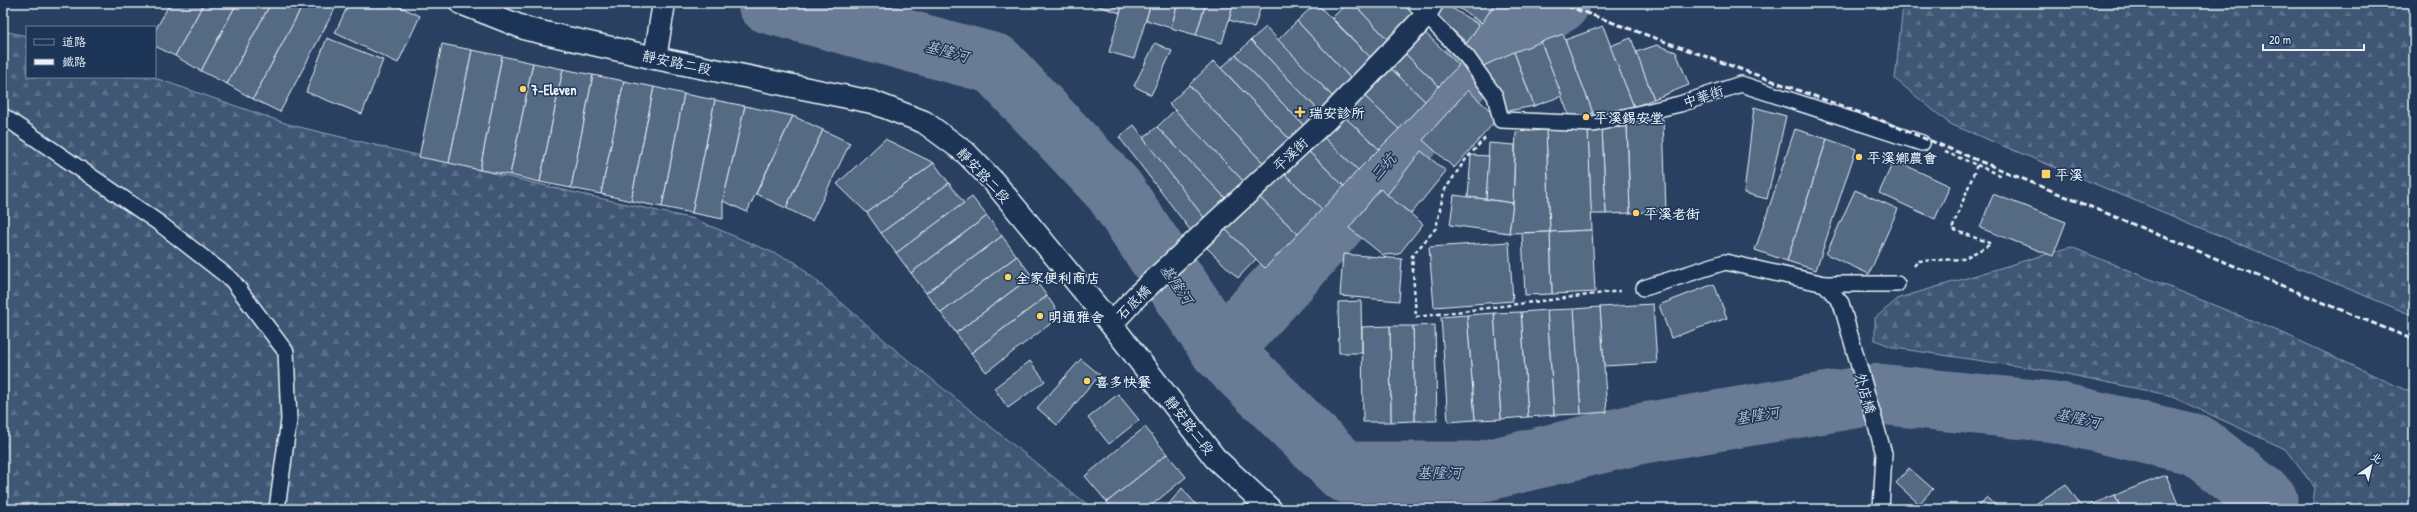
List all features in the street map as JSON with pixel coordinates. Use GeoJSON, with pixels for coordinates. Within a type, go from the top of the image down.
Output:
{"type":"FeatureCollection","features":[{"type":"Feature","properties":{"kind":"main road","name":"靜安路二段"},"geometry":{"type":"LineString","coordinates":[[461,3],[527,29],[655,58],[872,102],[924,122],[965,152],[989,177],[1111,324],[1215,458],[1270,509]]}},
{"type":"Feature","properties":{"kind":"main road"},"geometry":{"type":"LineString","coordinates":[[655,58],[664,3]]}},
{"type":"Feature","properties":{"kind":"main road","name":"平溪街"},"geometry":{"type":"LineString","coordinates":[[1208,231],[1327,119],[1422,20],[1424,7]]}},
{"type":"Feature","properties":{"kind":"main road","name":"石底橋"},"geometry":{"type":"LineString","coordinates":[[1111,324],[1137,296],[1208,231]]}},
{"type":"Feature","properties":{"kind":"lane"},"geometry":{"type":"LineString","coordinates":[[1424,7],[1466,57],[1495,96],[1501,120]]}},
{"type":"Feature","properties":{"kind":"lane","name":"中華街"},"geometry":{"type":"LineString","coordinates":[[1501,120],[1593,124],[1680,104],[1741,84],[1922,143]]}},
{"type":"Feature","properties":{"kind":"lane"},"geometry":{"type":"LineString","coordinates":[[3,116],[159,223],[232,280],[286,352],[289,420],[277,509]]}},
{"type":"Feature","properties":{"kind":"lane"},"geometry":{"type":"LineString","coordinates":[[1644,288],[1725,262],[1825,284],[1897,284]]}},
{"type":"Feature","properties":{"kind":"lane","name":"外店橋"},"geometry":{"type":"LineString","coordinates":[[1825,284],[1840,303],[1884,454],[1882,509]]}},
{"type":"Feature","properties":{"kind":"path"},"geometry":{"type":"LineString","coordinates":[[1501,120],[1466,159],[1444,191],[1436,228],[1412,256],[1416,317],[1644,288]]}},
{"type":"Feature","properties":{"kind":"path"},"geometry":{"type":"LineString","coordinates":[[1922,143],[2001,176]]}},
{"type":"Feature","properties":{"kind":"path"},"geometry":{"type":"LineString","coordinates":[[1897,284],[1918,261],[1963,259],[1992,244],[1952,229],[1977,165]]}},
{"type":"Feature","properties":{"kind":"green space"},"geometry":{"type":"Polygon","coordinates":[[[1906,3],[2414,3],[2414,316],[1950,124],[1895,79],[1903,6],[1906,3]]]}},
{"type":"Feature","properties":{"kind":"green space"},"geometry":{"type":"Polygon","coordinates":[[[3,31],[26,36],[26,78],[155,78],[291,125],[572,192],[694,219],[795,262],[898,352],[1093,509],[3,509],[3,31]]]}},
{"type":"Feature","properties":{"kind":"green space"},"geometry":{"type":"Polygon","coordinates":[[[2071,247],[2285,334],[2414,394],[2414,509],[2312,509],[2315,488],[2285,449],[2168,395],[2057,372],[1895,348],[1875,340],[1875,318],[1899,298],[2071,247]]]}},
{"type":"Feature","properties":{"kind":"building"},"geometry":{"type":"Polygon","coordinates":[[[170,3],[204,3],[175,56],[156,46],[156,29],[170,3]]]}},
{"type":"Feature","properties":{"kind":"building"},"geometry":{"type":"Polygon","coordinates":[[[204,3],[237,3],[201,71],[175,56],[204,3]]]}},
{"type":"Feature","properties":{"kind":"building"},"geometry":{"type":"Polygon","coordinates":[[[237,3],[271,3],[227,84],[201,71],[237,3]]]}},
{"type":"Feature","properties":{"kind":"building"},"geometry":{"type":"Polygon","coordinates":[[[271,3],[304,3],[253,99],[227,84],[271,3]]]}},
{"type":"Feature","properties":{"kind":"building"},"geometry":{"type":"Polygon","coordinates":[[[304,3],[338,3],[280,112],[253,99],[304,3]]]}},
{"type":"Feature","properties":{"kind":"building"},"geometry":{"type":"Polygon","coordinates":[[[349,3],[392,3],[420,16],[398,63],[335,33],[349,3]]]}},
{"type":"Feature","properties":{"kind":"building"},"geometry":{"type":"Polygon","coordinates":[[[1095,3],[1123,3],[1120,13],[1095,5],[1095,3]]]}},
{"type":"Feature","properties":{"kind":"building"},"geometry":{"type":"Polygon","coordinates":[[[1123,3],[1151,3],[1134,59],[1109,52],[1123,3]]]}},
{"type":"Feature","properties":{"kind":"building"},"geometry":{"type":"Polygon","coordinates":[[[1151,3],[1178,3],[1171,28],[1146,20],[1151,3]]]}},
{"type":"Feature","properties":{"kind":"building"},"geometry":{"type":"Polygon","coordinates":[[[1178,3],[1206,3],[1196,35],[1171,28],[1178,3]]]}},
{"type":"Feature","properties":{"kind":"building"},"geometry":{"type":"Polygon","coordinates":[[[1206,3],[1234,3],[1222,43],[1196,35],[1206,3]]]}},
{"type":"Feature","properties":{"kind":"building"},"geometry":{"type":"Polygon","coordinates":[[[1234,3],[1262,3],[1254,28],[1229,20],[1234,3]]]}},
{"type":"Feature","properties":{"kind":"building"},"geometry":{"type":"Polygon","coordinates":[[[1316,3],[1375,62],[1354,82],[1297,21],[1316,3]]]}},
{"type":"Feature","properties":{"kind":"building"},"geometry":{"type":"Polygon","coordinates":[[[1347,3],[1353,3],[1393,45],[1375,62],[1332,18],[1347,3]]]}},
{"type":"Feature","properties":{"kind":"building"},"geometry":{"type":"Polygon","coordinates":[[[1353,3],[1406,3],[1421,19],[1393,45],[1353,3]]]}},
{"type":"Feature","properties":{"kind":"building"},"geometry":{"type":"Polygon","coordinates":[[[1437,3],[1444,3],[1479,25],[1467,43],[1432,11],[1437,3]]]}},
{"type":"Feature","properties":{"kind":"building"},"geometry":{"type":"Polygon","coordinates":[[[1451,3],[1495,3],[1482,23],[1451,3]]]}},
{"type":"Feature","properties":{"kind":"building"},"geometry":{"type":"Polygon","coordinates":[[[1297,21],[1354,82],[1335,99],[1278,40],[1297,21]]]}},
{"type":"Feature","properties":{"kind":"building"},"geometry":{"type":"Polygon","coordinates":[[[1418,26],[1459,65],[1439,86],[1398,47],[1418,26]]]}},
{"type":"Feature","properties":{"kind":"building"},"geometry":{"type":"Polygon","coordinates":[[[1603,26],[1634,107],[1596,121],[1565,40],[1603,26]]]}},
{"type":"Feature","properties":{"kind":"building"},"geometry":{"type":"Polygon","coordinates":[[[1266,27],[1335,99],[1321,113],[1251,40],[1266,27]]]}},
{"type":"Feature","properties":{"kind":"building"},"geometry":{"type":"Polygon","coordinates":[[[1563,34],[1593,113],[1571,121],[1541,42],[1563,34]]]}},
{"type":"Feature","properties":{"kind":"building"},"geometry":{"type":"Polygon","coordinates":[[[327,38],[383,60],[362,114],[306,92],[327,38]]]}},
{"type":"Feature","properties":{"kind":"building"},"geometry":{"type":"Polygon","coordinates":[[[1631,38],[1654,99],[1634,107],[1610,46],[1631,38]]]}},
{"type":"Feature","properties":{"kind":"building"},"geometry":{"type":"Polygon","coordinates":[[[1251,40],[1321,113],[1309,131],[1236,55],[1251,40]]]}},
{"type":"Feature","properties":{"kind":"building"},"geometry":{"type":"Polygon","coordinates":[[[1541,42],[1562,96],[1534,106],[1514,52],[1541,42]]]}},
{"type":"Feature","properties":{"kind":"building"},"geometry":{"type":"Polygon","coordinates":[[[1155,43],[1172,51],[1151,95],[1134,86],[1155,43]]]}},
{"type":"Feature","properties":{"kind":"building"},"geometry":{"type":"Polygon","coordinates":[[[442,44],[472,50],[449,163],[419,157],[442,44]]]}},
{"type":"Feature","properties":{"kind":"building"},"geometry":{"type":"Polygon","coordinates":[[[1657,45],[1676,52],[1689,85],[1654,99],[1636,52],[1657,45]]]}},
{"type":"Feature","properties":{"kind":"building"},"geometry":{"type":"Polygon","coordinates":[[[1398,47],[1439,86],[1425,101],[1384,62],[1398,47]]]}},
{"type":"Feature","properties":{"kind":"building"},"geometry":{"type":"Polygon","coordinates":[[[472,50],[502,56],[480,170],[449,163],[472,50]]]}},
{"type":"Feature","properties":{"kind":"building"},"geometry":{"type":"Polygon","coordinates":[[[1514,52],[1534,106],[1508,111],[1479,68],[1514,52]]]}},
{"type":"Feature","properties":{"kind":"building"},"geometry":{"type":"Polygon","coordinates":[[[1236,55],[1309,131],[1295,145],[1221,68],[1236,55]]]}},
{"type":"Feature","properties":{"kind":"building"},"geometry":{"type":"Polygon","coordinates":[[[502,56],[533,63],[510,175],[480,170],[502,56]]]}},
{"type":"Feature","properties":{"kind":"building"},"geometry":{"type":"Polygon","coordinates":[[[1214,61],[1295,145],[1269,169],[1189,85],[1214,61]]]}},
{"type":"Feature","properties":{"kind":"building"},"geometry":{"type":"Polygon","coordinates":[[[1384,62],[1425,101],[1399,129],[1358,90],[1384,62]]]}},
{"type":"Feature","properties":{"kind":"building"},"geometry":{"type":"Polygon","coordinates":[[[533,63],[563,69],[540,182],[510,175],[533,63]]]}},
{"type":"Feature","properties":{"kind":"building"},"geometry":{"type":"Polygon","coordinates":[[[563,69],[593,75],[571,188],[540,182],[563,69]]]}},
{"type":"Feature","properties":{"kind":"building"},"geometry":{"type":"Polygon","coordinates":[[[593,75],[624,81],[601,194],[571,188],[593,75]]]}},
{"type":"Feature","properties":{"kind":"building"},"geometry":{"type":"Polygon","coordinates":[[[624,81],[654,87],[631,201],[601,194],[624,81]]]}},
{"type":"Feature","properties":{"kind":"building"},"geometry":{"type":"Polygon","coordinates":[[[1189,85],[1269,169],[1250,188],[1169,104],[1189,85]]]}},
{"type":"Feature","properties":{"kind":"building"},"geometry":{"type":"Polygon","coordinates":[[[654,87],[684,94],[662,207],[631,201],[654,87]]]}},
{"type":"Feature","properties":{"kind":"building"},"geometry":{"type":"Polygon","coordinates":[[[1358,90],[1399,129],[1379,149],[1338,111],[1358,90]]]}},
{"type":"Feature","properties":{"kind":"building"},"geometry":{"type":"Polygon","coordinates":[[[1468,90],[1498,118],[1454,168],[1423,140],[1468,90]]]}},
{"type":"Feature","properties":{"kind":"building"},"geometry":{"type":"Polygon","coordinates":[[[684,94],[715,100],[692,213],[662,207],[684,94]]]}},
{"type":"Feature","properties":{"kind":"building"},"geometry":{"type":"Polygon","coordinates":[[[715,100],[745,106],[723,201],[723,219],[692,213],[715,100]]]}},
{"type":"Feature","properties":{"kind":"building"},"geometry":{"type":"Polygon","coordinates":[[[745,106],[793,116],[747,212],[723,201],[745,106]]]}},
{"type":"Feature","properties":{"kind":"building"},"geometry":{"type":"Polygon","coordinates":[[[1754,107],[1786,116],[1767,199],[1744,193],[1754,107]]]}},
{"type":"Feature","properties":{"kind":"building"},"geometry":{"type":"Polygon","coordinates":[[[1175,110],[1250,188],[1232,205],[1157,127],[1175,110]]]}},
{"type":"Feature","properties":{"kind":"building"},"geometry":{"type":"Polygon","coordinates":[[[1338,111],[1379,149],[1358,170],[1318,132],[1338,111]]]}},
{"type":"Feature","properties":{"kind":"building"},"geometry":{"type":"Polygon","coordinates":[[[793,116],[823,130],[786,208],[756,194],[793,116]]]}},
{"type":"Feature","properties":{"kind":"building"},"geometry":{"type":"Polygon","coordinates":[[[1663,119],[1666,211],[1630,213],[1627,120],[1663,119]]]}},
{"type":"Feature","properties":{"kind":"building"},"geometry":{"type":"Polygon","coordinates":[[[1134,125],[1206,220],[1191,231],[1119,137],[1134,125]]]}},
{"type":"Feature","properties":{"kind":"building"},"geometry":{"type":"Polygon","coordinates":[[[1157,127],[1232,205],[1206,220],[1143,138],[1157,127]]]}},
{"type":"Feature","properties":{"kind":"building"},"geometry":{"type":"Polygon","coordinates":[[[1627,127],[1630,213],[1606,214],[1602,128],[1627,127]]]}},
{"type":"Feature","properties":{"kind":"building"},"geometry":{"type":"Polygon","coordinates":[[[1602,128],[1606,214],[1591,214],[1588,129],[1602,128]]]}},
{"type":"Feature","properties":{"kind":"building"},"geometry":{"type":"Polygon","coordinates":[[[1588,129],[1592,230],[1550,232],[1546,130],[1588,129]]]}},
{"type":"Feature","properties":{"kind":"building"},"geometry":{"type":"Polygon","coordinates":[[[1795,129],[1827,139],[1787,261],[1755,250],[1795,129]]]}},
{"type":"Feature","properties":{"kind":"building"},"geometry":{"type":"Polygon","coordinates":[[[823,130],[850,143],[812,221],[786,208],[823,130]]]}},
{"type":"Feature","properties":{"kind":"building"},"geometry":{"type":"Polygon","coordinates":[[[1546,130],[1550,232],[1509,233],[1513,203],[1516,132],[1546,130]]]}},
{"type":"Feature","properties":{"kind":"building"},"geometry":{"type":"Polygon","coordinates":[[[1318,132],[1358,170],[1344,186],[1304,147],[1318,132]]]}},
{"type":"Feature","properties":{"kind":"building"},"geometry":{"type":"Polygon","coordinates":[[[885,139],[934,163],[867,213],[837,184],[885,139]]]}},
{"type":"Feature","properties":{"kind":"building"},"geometry":{"type":"Polygon","coordinates":[[[1827,139],[1856,149],[1816,270],[1787,261],[1827,139]]]}},
{"type":"Feature","properties":{"kind":"building"},"geometry":{"type":"Polygon","coordinates":[[[1489,143],[1515,145],[1513,203],[1486,199],[1489,143]]]}},
{"type":"Feature","properties":{"kind":"building"},"geometry":{"type":"Polygon","coordinates":[[[1304,147],[1344,186],[1322,209],[1281,171],[1304,147]]]}},
{"type":"Feature","properties":{"kind":"building"},"geometry":{"type":"Polygon","coordinates":[[[1421,151],[1446,171],[1411,214],[1387,195],[1421,151]]]}},
{"type":"Feature","properties":{"kind":"building"},"geometry":{"type":"Polygon","coordinates":[[[1471,155],[1489,156],[1486,199],[1468,197],[1471,155]]]}},
{"type":"Feature","properties":{"kind":"building"},"geometry":{"type":"Polygon","coordinates":[[[1894,160],[1950,186],[1935,219],[1879,193],[1894,160]]]}},
{"type":"Feature","properties":{"kind":"building"},"geometry":{"type":"Polygon","coordinates":[[[934,163],[949,183],[881,233],[867,213],[934,163]]]}},
{"type":"Feature","properties":{"kind":"building"},"geometry":{"type":"Polygon","coordinates":[[[1281,171],[1322,209],[1298,234],[1257,195],[1281,171]]]}},
{"type":"Feature","properties":{"kind":"building"},"geometry":{"type":"Polygon","coordinates":[[[949,183],[964,203],[896,253],[881,233],[949,183]]]}},
{"type":"Feature","properties":{"kind":"building"},"geometry":{"type":"Polygon","coordinates":[[[1380,189],[1423,224],[1399,254],[1383,255],[1349,228],[1380,189]]]}},
{"type":"Feature","properties":{"kind":"building"},"geometry":{"type":"Polygon","coordinates":[[[1855,190],[1898,209],[1869,274],[1826,254],[1855,190]]]}},
{"type":"Feature","properties":{"kind":"building","name":"平溪"},"geometry":{"type":"Polygon","coordinates":[[[1993,194],[2066,222],[2053,256],[1980,228],[1993,194]]]}},
{"type":"Feature","properties":{"kind":"building"},"geometry":{"type":"Polygon","coordinates":[[[1257,195],[1298,234],[1265,268],[1225,229],[1257,195]]]}},
{"type":"Feature","properties":{"kind":"building"},"geometry":{"type":"Polygon","coordinates":[[[1454,195],[1513,203],[1509,233],[1450,225],[1454,195]]]}},
{"type":"Feature","properties":{"kind":"building"},"geometry":{"type":"Polygon","coordinates":[[[972,197],[987,216],[911,273],[896,253],[972,197]]]}},
{"type":"Feature","properties":{"kind":"building"},"geometry":{"type":"Polygon","coordinates":[[[987,216],[1002,236],[926,293],[911,273],[987,216]]]}},
{"type":"Feature","properties":{"kind":"building"},"geometry":{"type":"Polygon","coordinates":[[[1225,229],[1256,259],[1238,278],[1207,248],[1225,229]]]}},
{"type":"Feature","properties":{"kind":"building"},"geometry":{"type":"Polygon","coordinates":[[[1592,230],[1595,292],[1552,294],[1550,232],[1592,230]]]}},
{"type":"Feature","properties":{"kind":"building"},"geometry":{"type":"Polygon","coordinates":[[[1550,232],[1552,294],[1525,295],[1522,233],[1550,232]]]}},
{"type":"Feature","properties":{"kind":"building"},"geometry":{"type":"Polygon","coordinates":[[[1002,236],[1017,256],[941,313],[926,293],[1002,236]]]}},
{"type":"Feature","properties":{"kind":"building"},"geometry":{"type":"Polygon","coordinates":[[[1509,242],[1513,301],[1434,307],[1429,247],[1509,242]]]}},
{"type":"Feature","properties":{"kind":"building"},"geometry":{"type":"Polygon","coordinates":[[[1343,254],[1402,259],[1399,301],[1340,296],[1343,254]]]}},
{"type":"Feature","properties":{"kind":"building"},"geometry":{"type":"Polygon","coordinates":[[[1017,256],[1032,276],[956,333],[941,313],[1017,256]]]}},
{"type":"Feature","properties":{"kind":"building"},"geometry":{"type":"Polygon","coordinates":[[[1032,276],[1047,296],[971,353],[956,333],[1032,276]]]}},
{"type":"Feature","properties":{"kind":"building"},"geometry":{"type":"Polygon","coordinates":[[[1714,284],[1727,318],[1671,338],[1659,305],[1714,284]]]}},
{"type":"Feature","properties":{"kind":"building"},"geometry":{"type":"Polygon","coordinates":[[[1047,296],[1061,316],[986,372],[971,353],[1047,296]]]}},
{"type":"Feature","properties":{"kind":"building"},"geometry":{"type":"Polygon","coordinates":[[[1361,301],[1362,353],[1339,353],[1338,302],[1361,301]]]}},
{"type":"Feature","properties":{"kind":"building"},"geometry":{"type":"Polygon","coordinates":[[[1653,304],[1657,363],[1604,366],[1600,307],[1653,304]]]}},
{"type":"Feature","properties":{"kind":"building"},"geometry":{"type":"Polygon","coordinates":[[[1600,307],[1607,412],[1581,414],[1574,309],[1600,307]]]}},
{"type":"Feature","properties":{"kind":"building"},"geometry":{"type":"Polygon","coordinates":[[[1574,309],[1581,414],[1554,415],[1547,310],[1574,309]]]}},
{"type":"Feature","properties":{"kind":"building"},"geometry":{"type":"Polygon","coordinates":[[[1547,310],[1554,415],[1528,417],[1521,312],[1547,310]]]}},
{"type":"Feature","properties":{"kind":"building"},"geometry":{"type":"Polygon","coordinates":[[[1521,312],[1528,417],[1501,419],[1494,313],[1521,312]]]}},
{"type":"Feature","properties":{"kind":"building"},"geometry":{"type":"Polygon","coordinates":[[[1494,313],[1501,419],[1475,420],[1467,315],[1494,313]]]}},
{"type":"Feature","properties":{"kind":"building"},"geometry":{"type":"Polygon","coordinates":[[[1467,315],[1475,420],[1448,422],[1441,317],[1467,315]]]}},
{"type":"Feature","properties":{"kind":"building"},"geometry":{"type":"Polygon","coordinates":[[[1435,325],[1437,421],[1415,421],[1413,326],[1435,325]]]}},
{"type":"Feature","properties":{"kind":"building"},"geometry":{"type":"Polygon","coordinates":[[[1390,326],[1413,326],[1415,421],[1391,422],[1390,326]]]}},
{"type":"Feature","properties":{"kind":"building"},"geometry":{"type":"Polygon","coordinates":[[[1390,326],[1391,422],[1363,422],[1362,327],[1390,326]]]}},
{"type":"Feature","properties":{"kind":"building"},"geometry":{"type":"Polygon","coordinates":[[[1081,359],[1100,375],[1057,425],[1037,408],[1081,359]]]}},
{"type":"Feature","properties":{"kind":"building"},"geometry":{"type":"Polygon","coordinates":[[[1030,361],[1045,381],[1008,408],[994,388],[1030,361]]]}},
{"type":"Feature","properties":{"kind":"building"},"geometry":{"type":"Polygon","coordinates":[[[1118,394],[1139,420],[1109,444],[1088,418],[1118,394]]]}},
{"type":"Feature","properties":{"kind":"building"},"geometry":{"type":"Polygon","coordinates":[[[1145,427],[1167,454],[1107,502],[1085,476],[1145,427]]]}},
{"type":"Feature","properties":{"kind":"building"},"geometry":{"type":"Polygon","coordinates":[[[1167,454],[1186,477],[1147,509],[1112,509],[1107,502],[1167,454]]]}},
{"type":"Feature","properties":{"kind":"building"},"geometry":{"type":"Polygon","coordinates":[[[1909,468],[1933,489],[1919,504],[1896,483],[1909,468]]]}},
{"type":"Feature","properties":{"kind":"building"},"geometry":{"type":"Polygon","coordinates":[[[2166,475],[2180,509],[2121,509],[2115,495],[2166,475]]]}},
{"type":"Feature","properties":{"kind":"building"},"geometry":{"type":"Polygon","coordinates":[[[2066,484],[2082,507],[2028,509],[2066,484]]]}},
{"type":"Feature","properties":{"kind":"building"},"geometry":{"type":"Polygon","coordinates":[[[1182,488],[1200,509],[1165,509],[1182,488]]]}},
{"type":"Feature","properties":{"kind":"building"},"geometry":{"type":"Polygon","coordinates":[[[2115,495],[2121,509],[2086,509],[2085,507],[2115,495]]]}},
{"type":"Feature","properties":{"kind":"building"},"geometry":{"type":"Polygon","coordinates":[[[1987,497],[2000,509],[1975,509],[1987,497]]]}},
{"type":"Feature","properties":{"kind":"waterway","name":"基隆河"},"geometry":{"type":"LineString","coordinates":[[768,3],[995,64],[1114,190],[1221,350],[1345,472],[1479,472],[1638,434],[1878,394],[2055,412],[2197,445],[2267,500],[2264,509]]}},
{"type":"Feature","properties":{"kind":"waterway","name":"三坑"},"geometry":{"type":"LineString","coordinates":[[1221,350],[1287,279],[1498,34],[1559,3]]}},
{"type":"Feature","properties":{"kind":"railway"},"geometry":{"type":"LineString","coordinates":[[1559,3],[1880,120],[2414,340]]}},
{"type":"Feature","properties":{"kind":"place","name":"7-Eleven"},"geometry":{"type":"Point","coordinates":[523,89]}},
{"type":"Feature","properties":{"kind":"place","name":"瑞安診所"},"geometry":{"type":"Point","coordinates":[1300,112]}},
{"type":"Feature","properties":{"kind":"place","name":"平溪錫安堂"},"geometry":{"type":"Point","coordinates":[1586,117]}},
{"type":"Feature","properties":{"kind":"place","name":"平溪鄉農會"},"geometry":{"type":"Point","coordinates":[1859,157]}},
{"type":"Feature","properties":{"kind":"place","name":"平溪"},"geometry":{"type":"Point","coordinates":[2046,174]}},
{"type":"Feature","properties":{"kind":"place","name":"平溪老街"},"geometry":{"type":"Point","coordinates":[1636,213]}},
{"type":"Feature","properties":{"kind":"place","name":"全家便利商店"},"geometry":{"type":"Point","coordinates":[1008,277]}},
{"type":"Feature","properties":{"kind":"place","name":"明通雅舍"},"geometry":{"type":"Point","coordinates":[1040,316]}},
{"type":"Feature","properties":{"kind":"place","name":"喜多快餐"},"geometry":{"type":"Point","coordinates":[1087,381]}}]}
